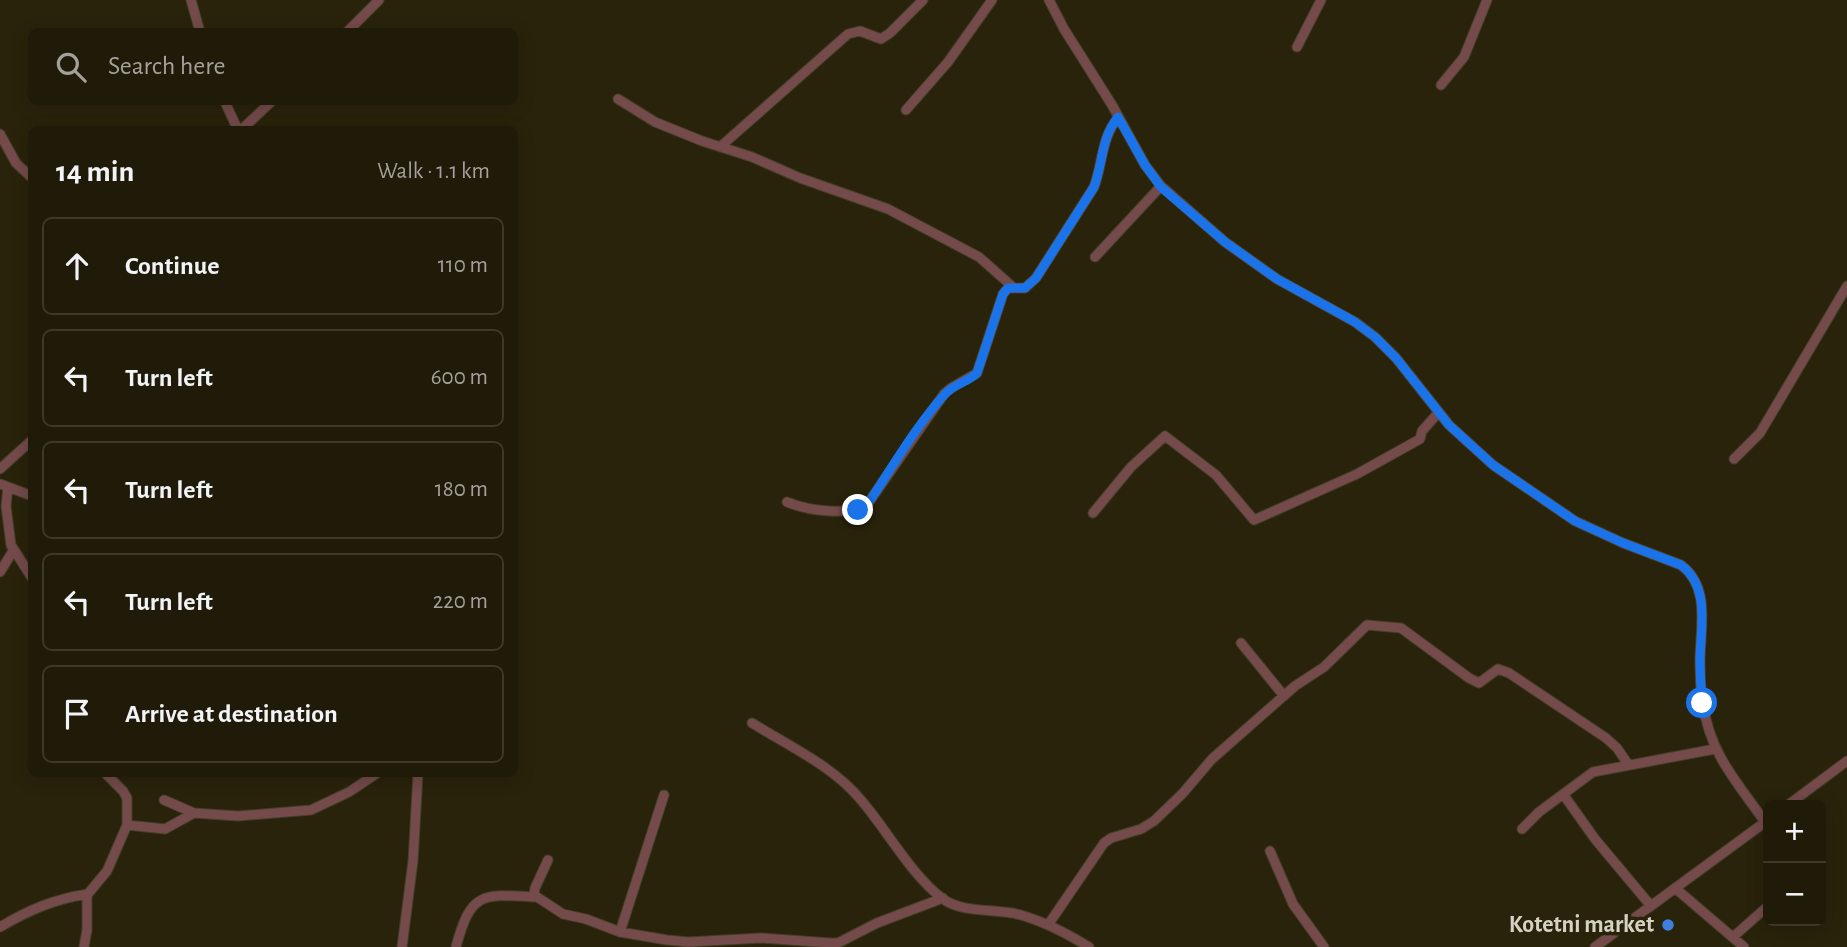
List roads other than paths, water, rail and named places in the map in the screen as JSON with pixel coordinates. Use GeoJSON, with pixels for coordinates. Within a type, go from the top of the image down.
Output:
{"type":"FeatureCollection","features":[{"type":"Feature","properties":{"kind":"street"},"geometry":{"type":"LineString","coordinates":[[191,0],[199,28]]}},
{"type":"Feature","properties":{"kind":"street"},"geometry":{"type":"LineString","coordinates":[[351,28],[379,0]]}},
{"type":"Feature","properties":{"kind":"street"},"geometry":{"type":"LineString","coordinates":[[720,147],[848,34],[860,31],[881,39],[923,0]]}},
{"type":"Feature","properties":{"kind":"street"},"geometry":{"type":"LineString","coordinates":[[906,110],[948,62],[992,0]]}},
{"type":"Feature","properties":{"kind":"street"},"geometry":{"type":"LineString","coordinates":[[1049,0],[1145,165],[1161,187],[1225,242],[1277,279],[1355,322],[1375,337],[1396,358],[1438,412],[1493,465],[1575,521],[1681,565],[1689,571],[1699,589],[1701,605],[1702,703],[1709,734],[1715,749],[1763,815]]}},
{"type":"Feature","properties":{"kind":"street"},"geometry":{"type":"LineString","coordinates":[[1297,47],[1321,0]]}},
{"type":"Feature","properties":{"kind":"street"},"geometry":{"type":"LineString","coordinates":[[1441,85],[1464,57],[1488,0]]}},
{"type":"Feature","properties":{"kind":"street"},"geometry":{"type":"LineString","coordinates":[[618,99],[655,122],[888,209],[979,257],[1014,288]]}},
{"type":"Feature","properties":{"kind":"street"},"geometry":{"type":"LineString","coordinates":[[227,105],[238,126]]}},
{"type":"Feature","properties":{"kind":"street"},"geometry":{"type":"LineString","coordinates":[[244,126],[268,105]]}},
{"type":"Feature","properties":{"kind":"street"},"geometry":{"type":"LineString","coordinates":[[787,502],[804,508],[850,511],[864,507],[944,394],[977,373],[1003,294],[1008,288],[1025,288],[1036,278],[1094,187],[1107,134],[1118,117]]}},
{"type":"Feature","properties":{"kind":"street"},"geometry":{"type":"LineString","coordinates":[[0,134],[16,163],[28,174]]}},
{"type":"Feature","properties":{"kind":"street"},"geometry":{"type":"LineString","coordinates":[[1095,257],[1161,187]]}},
{"type":"Feature","properties":{"kind":"street"},"geometry":{"type":"LineString","coordinates":[[1734,459],[1760,433],[1847,286]]}},
{"type":"Feature","properties":{"kind":"street"},"geometry":{"type":"LineString","coordinates":[[1093,513],[1131,467],[1165,436],[1216,475],[1254,520],[1357,474],[1420,439],[1422,431],[1438,412]]}},
{"type":"Feature","properties":{"kind":"street"},"geometry":{"type":"LineString","coordinates":[[0,470],[28,444]]}},
{"type":"Feature","properties":{"kind":"street"},"geometry":{"type":"LineString","coordinates":[[28,494],[4,485],[13,551],[28,572]]}},
{"type":"Feature","properties":{"kind":"street"},"geometry":{"type":"LineString","coordinates":[[0,572],[13,551]]}},
{"type":"Feature","properties":{"kind":"street"},"geometry":{"type":"LineString","coordinates":[[1048,925],[1104,843],[1154,821],[1212,759],[1295,686],[1324,667],[1362,628],[1376,625],[1401,628],[1479,683],[1498,669],[1509,673],[1606,738],[1628,764]]}},
{"type":"Feature","properties":{"kind":"street"},"geometry":{"type":"LineString","coordinates":[[1241,643],[1284,696]]}},
{"type":"Feature","properties":{"kind":"street"},"geometry":{"type":"LineString","coordinates":[[752,723],[831,771],[851,788],[897,848],[943,898],[961,906],[1019,914],[1048,925],[1089,947]]}},
{"type":"Feature","properties":{"kind":"street"},"geometry":{"type":"LineString","coordinates":[[1522,829],[1593,772],[1715,749]]}},
{"type":"Feature","properties":{"kind":"street"},"geometry":{"type":"LineString","coordinates":[[1795,800],[1846,765]]}},
{"type":"Feature","properties":{"kind":"street"},"geometry":{"type":"LineString","coordinates":[[83,947],[87,930],[88,894],[107,871],[127,825],[127,798],[109,777]]}},
{"type":"Feature","properties":{"kind":"street"},"geometry":{"type":"LineString","coordinates":[[164,800],[194,813],[238,817],[282,814],[311,810],[349,792],[372,777]]}},
{"type":"Feature","properties":{"kind":"street"},"geometry":{"type":"LineString","coordinates":[[402,947],[413,861],[418,777]]}},
{"type":"Feature","properties":{"kind":"street"},"geometry":{"type":"LineString","coordinates":[[1563,794],[1595,839],[1651,906]]}},
{"type":"Feature","properties":{"kind":"street"},"geometry":{"type":"LineString","coordinates":[[620,932],[664,795]]}},
{"type":"Feature","properties":{"kind":"street"},"geometry":{"type":"LineString","coordinates":[[127,825],[165,830],[194,813]]}},
{"type":"Feature","properties":{"kind":"street"},"geometry":{"type":"LineString","coordinates":[[1595,947],[1763,824]]}},
{"type":"Feature","properties":{"kind":"street"},"geometry":{"type":"LineString","coordinates":[[1270,851],[1293,904],[1322,946]]}},
{"type":"Feature","properties":{"kind":"street"},"geometry":{"type":"LineString","coordinates":[[536,897],[535,888],[548,860]]}},
{"type":"Feature","properties":{"kind":"street"},"geometry":{"type":"LineString","coordinates":[[1675,888],[1745,947]]}},
{"type":"Feature","properties":{"kind":"street"},"geometry":{"type":"LineString","coordinates":[[0,927],[26,911],[52,901],[88,894]]}},
{"type":"Feature","properties":{"kind":"street"},"geometry":{"type":"LineString","coordinates":[[456,947],[463,920],[474,903],[493,895],[536,897],[563,914],[586,919],[620,932],[688,942],[761,938],[816,945],[838,943],[877,923],[943,898]]}},
{"type":"Feature","properties":{"kind":"street"},"geometry":{"type":"LineString","coordinates":[[1733,937],[1763,910]]}},
{"type":"Feature","properties":{"kind":"place","name":"Kotetni market"},"geometry":{"type":"Point","coordinates":[1668,925]}}]}
